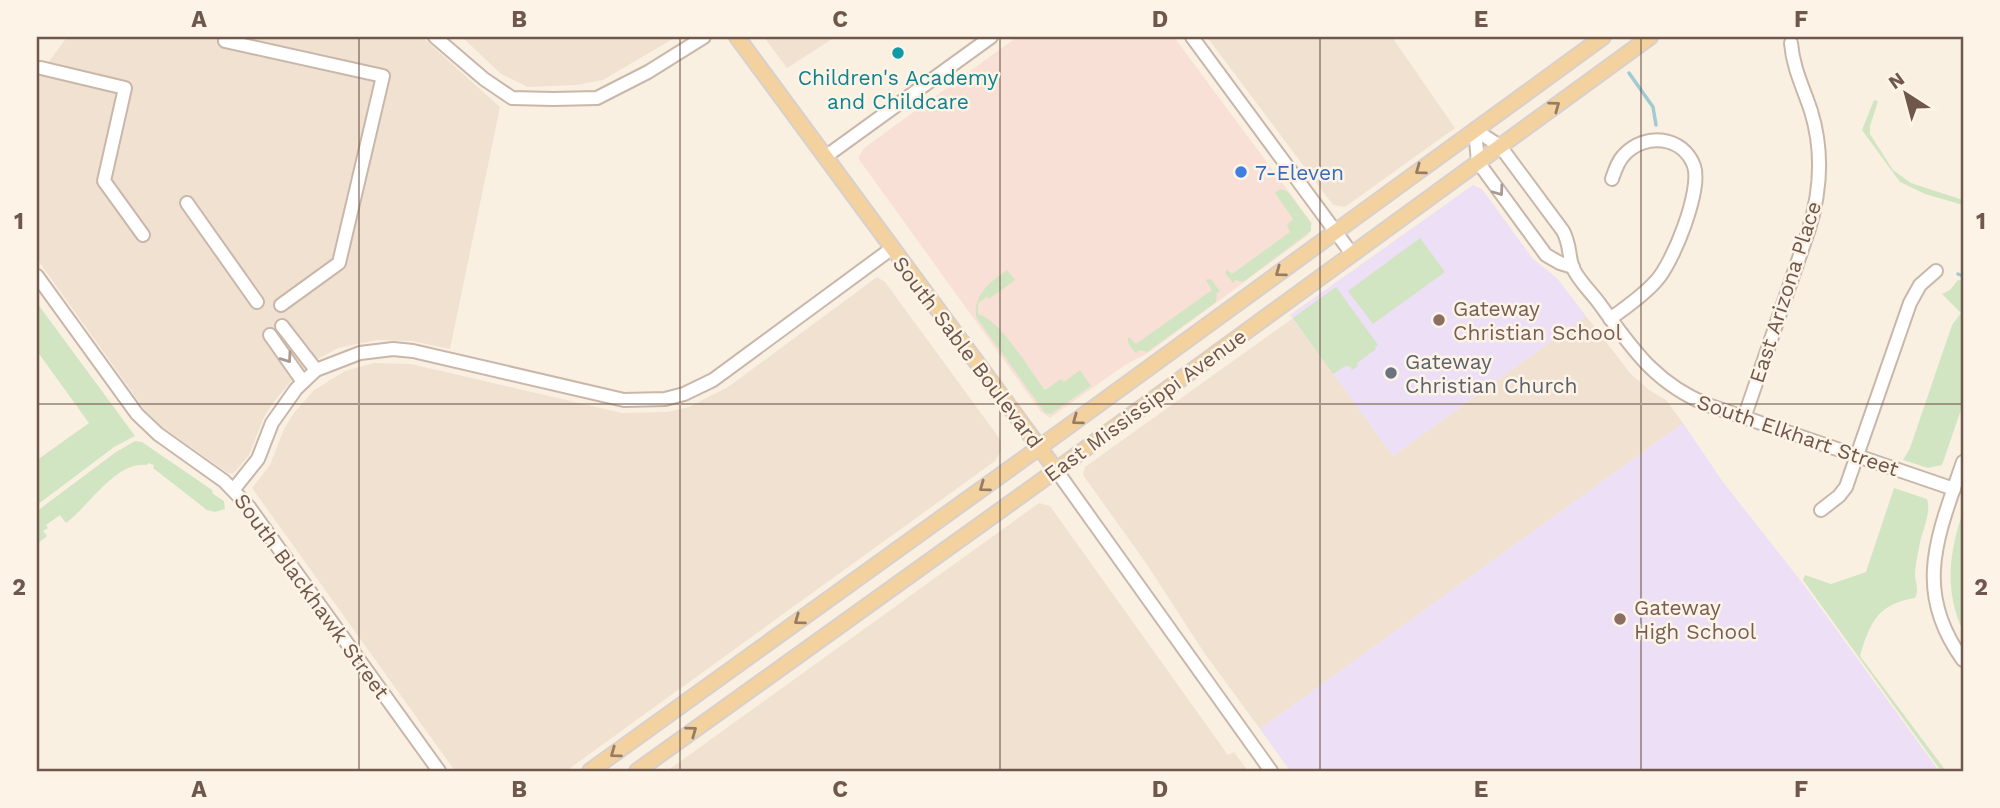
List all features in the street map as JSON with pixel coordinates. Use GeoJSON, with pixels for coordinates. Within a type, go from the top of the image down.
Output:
{"type":"FeatureCollection","features":[{"type":"Feature","properties":{"kind":"main road","name":"South Sable Boulevard"},"geometry":{"type":"LineString","coordinates":[[737,37],[1056,470]]}},
{"type":"Feature","properties":{"kind":"main road","name":"East Mississippi Avenue"},"geometry":{"type":"LineString","coordinates":[[590,771],[1602,37]]}},
{"type":"Feature","properties":{"kind":"main road","name":"East Mississippi Avenue"},"geometry":{"type":"LineString","coordinates":[[637,771],[1056,470],[1650,37]]}},
{"type":"Feature","properties":{"kind":"street"},"geometry":{"type":"LineString","coordinates":[[435,37],[484,79],[512,97],[597,99],[648,72],[704,37]]}},
{"type":"Feature","properties":{"kind":"street"},"geometry":{"type":"LineString","coordinates":[[825,157],[991,37]]}},
{"type":"Feature","properties":{"kind":"street"},"geometry":{"type":"LineString","coordinates":[[1192,37],[1352,254]]}},
{"type":"Feature","properties":{"kind":"street"},"geometry":{"type":"LineString","coordinates":[[225,41],[383,76],[339,263],[281,305]]}},
{"type":"Feature","properties":{"kind":"street","name":"East Arizona Place"},"geometry":{"type":"LineString","coordinates":[[1744,418],[1817,201],[1818,147],[1810,107],[1794,67],[1791,43]]}},
{"type":"Feature","properties":{"kind":"street"},"geometry":{"type":"LineString","coordinates":[[41,68],[125,88],[104,181],[143,235]]}},
{"type":"Feature","properties":{"kind":"street"},"geometry":{"type":"LineString","coordinates":[[1475,130],[1500,146]]}},
{"type":"Feature","properties":{"kind":"street"},"geometry":{"type":"LineString","coordinates":[[1475,130],[1478,162]]}},
{"type":"Feature","properties":{"kind":"street"},"geometry":{"type":"LineString","coordinates":[[1610,319],[1642,295],[1664,271],[1676,247],[1697,179],[1691,158],[1684,150],[1675,144],[1657,139],[1632,147],[1623,156],[1612,178]]}},
{"type":"Feature","properties":{"kind":"street","name":"South Elkhart Street"},"geometry":{"type":"LineString","coordinates":[[1500,146],[1563,232],[1570,247],[1573,268],[1637,356],[1661,379],[1688,397],[1954,489]]}},
{"type":"Feature","properties":{"kind":"street","name":"South Elkhart Street"},"geometry":{"type":"LineString","coordinates":[[1478,162],[1546,255],[1573,268]]}},
{"type":"Feature","properties":{"kind":"street"},"geometry":{"type":"LineString","coordinates":[[187,203],[257,302]]}},
{"type":"Feature","properties":{"kind":"street"},"geometry":{"type":"LineString","coordinates":[[234,489],[258,459],[272,423],[283,405],[303,382],[316,370],[359,353],[393,349],[413,351],[624,400],[665,399],[684,394],[713,380],[891,248]]}},
{"type":"Feature","properties":{"kind":"street"},"geometry":{"type":"LineString","coordinates":[[1821,510],[1844,490],[1910,303],[1920,285],[1936,271]]}},
{"type":"Feature","properties":{"kind":"street","name":"South Blackhawk Street"},"geometry":{"type":"LineString","coordinates":[[37,276],[137,414],[158,435],[234,489],[439,771]]}},
{"type":"Feature","properties":{"kind":"street"},"geometry":{"type":"LineString","coordinates":[[282,326],[316,370]]}},
{"type":"Feature","properties":{"kind":"street"},"geometry":{"type":"LineString","coordinates":[[270,335],[303,382]]}},
{"type":"Feature","properties":{"kind":"street"},"geometry":{"type":"LineString","coordinates":[[1963,462],[1936,543],[1934,582],[1943,625],[1949,640],[1963,660]]}},
{"type":"Feature","properties":{"kind":"street","name":"South Sable Boulevard"},"geometry":{"type":"LineString","coordinates":[[1056,470],[1271,771]]}},
{"type":"Feature","properties":{"kind":"shaded area"},"geometry":{"type":"Polygon","coordinates":[[[67,37],[422,37],[500,107],[450,349],[412,341],[377,340],[338,348],[318,359],[296,375],[273,403],[264,417],[249,455],[234,473],[228,473],[161,426],[145,410],[37,259],[37,82],[67,37]]]}},
{"type":"Feature","properties":{"kind":"shaded area"},"geometry":{"type":"Polygon","coordinates":[[[462,37],[676,37],[603,80],[576,85],[528,87],[501,74],[462,37]]]}},
{"type":"Feature","properties":{"kind":"shaded area"},"geometry":{"type":"Polygon","coordinates":[[[764,37],[835,37],[787,68],[764,37]]]}},
{"type":"Feature","properties":{"kind":"shaded area"},"geometry":{"type":"Polygon","coordinates":[[[1017,37],[1174,37],[1312,223],[1308,235],[1148,353],[1125,365],[1050,418],[1041,412],[858,158],[864,148],[1017,37]]]}},
{"type":"Feature","properties":{"kind":"shaded area"},"geometry":{"type":"Polygon","coordinates":[[[1207,37],[1392,37],[1455,128],[1345,207],[1333,205],[1207,37]]]}},
{"type":"Feature","properties":{"kind":"shaded area"},"geometry":{"type":"Polygon","coordinates":[[[1473,185],[1482,189],[1533,259],[1557,278],[1586,316],[1393,456],[1290,315],[1473,185]]]}},
{"type":"Feature","properties":{"kind":"shaded area"},"geometry":{"type":"Polygon","coordinates":[[[877,277],[885,282],[997,435],[1001,442],[1001,451],[995,461],[566,771],[455,771],[252,488],[270,465],[284,429],[294,413],[314,390],[345,371],[374,363],[411,364],[622,413],[667,412],[689,407],[728,387],[877,277]]]}},
{"type":"Feature","properties":{"kind":"shaded area"},"geometry":{"type":"Polygon","coordinates":[[[1586,316],[1630,373],[1649,390],[1666,400],[1683,423],[1260,729],[1205,654],[1146,563],[1083,475],[1085,467],[1293,318],[1393,456],[1586,316]]]}},
{"type":"Feature","properties":{"kind":"shaded area","name":"Gateway High School"},"geometry":{"type":"Polygon","coordinates":[[[1683,423],[1723,482],[1804,585],[1939,771],[1290,771],[1260,729],[1683,423]]]}},
{"type":"Feature","properties":{"kind":"shaded area"},"geometry":{"type":"Polygon","coordinates":[[[1039,503],[1050,506],[1228,755],[1234,752],[1248,771],[667,771],[1039,503]]]}},
{"type":"Feature","properties":{"kind":"green space"},"geometry":{"type":"Polygon","coordinates":[[[1874,100],[1878,101],[1870,134],[1893,170],[1911,183],[1963,200],[1963,205],[1925,194],[1900,182],[1862,130],[1874,100]]]}},
{"type":"Feature","properties":{"kind":"green space"},"geometry":{"type":"Polygon","coordinates":[[[1280,189],[1288,192],[1311,223],[1311,231],[1243,282],[1235,280],[1233,283],[1225,273],[1226,269],[1232,274],[1290,232],[1287,225],[1293,219],[1275,193],[1280,189]]]}},
{"type":"Feature","properties":{"kind":"green space"},"geometry":{"type":"Polygon","coordinates":[[[1420,238],[1445,272],[1373,324],[1348,291],[1420,238]]]}},
{"type":"Feature","properties":{"kind":"green space"},"geometry":{"type":"Polygon","coordinates":[[[1007,270],[1015,280],[989,299],[987,297],[978,303],[978,314],[996,325],[1005,335],[1045,390],[1061,379],[1064,382],[1080,370],[1091,386],[1051,414],[1045,413],[976,317],[977,302],[980,296],[989,284],[1007,270]]]}},
{"type":"Feature","properties":{"kind":"green space"},"geometry":{"type":"Polygon","coordinates":[[[1206,280],[1212,280],[1220,292],[1217,293],[1216,302],[1147,352],[1139,350],[1136,353],[1128,338],[1136,344],[1212,290],[1206,280]]]}},
{"type":"Feature","properties":{"kind":"green space"},"geometry":{"type":"Polygon","coordinates":[[[1958,280],[1963,281],[1963,404],[1942,465],[1928,468],[1903,460],[1910,448],[1952,325],[1961,313],[1942,294],[1950,290],[1958,280]]]}},
{"type":"Feature","properties":{"kind":"green space"},"geometry":{"type":"Polygon","coordinates":[[[1336,287],[1378,345],[1352,370],[1350,366],[1345,366],[1333,374],[1293,318],[1336,287]]]}},
{"type":"Feature","properties":{"kind":"green space"},"geometry":{"type":"Polygon","coordinates":[[[37,303],[135,436],[114,447],[37,505],[37,460],[89,423],[37,351],[37,303]]]}},
{"type":"Feature","properties":{"kind":"green space"},"geometry":{"type":"Polygon","coordinates":[[[135,441],[142,442],[212,490],[213,494],[224,501],[225,509],[215,512],[207,510],[153,468],[154,465],[148,463],[125,470],[114,477],[66,523],[60,515],[46,525],[48,528],[43,531],[47,536],[37,544],[37,511],[135,441]]]}},
{"type":"Feature","properties":{"kind":"green space"},"geometry":{"type":"Polygon","coordinates":[[[1894,488],[1927,499],[1927,516],[1915,569],[1917,592],[1915,598],[1892,605],[1877,616],[1860,656],[1946,771],[1941,771],[1803,580],[1805,575],[1831,584],[1866,572],[1894,488]]]}},
{"type":"Feature","properties":{"kind":"green space"},"geometry":{"type":"Polygon","coordinates":[[[1963,512],[1963,631],[1953,601],[1951,572],[1954,542],[1963,512]]]}},
{"type":"Feature","properties":{"kind":"waterway"},"geometry":{"type":"LineString","coordinates":[[1629,73],[1653,107],[1656,125]]}},
{"type":"Feature","properties":{"kind":"waterway"},"geometry":{"type":"LineString","coordinates":[[1958,274],[1963,276]]}},
{"type":"Feature","properties":{"kind":"place","name":"Children's Academy and Childcare"},"geometry":{"type":"Point","coordinates":[898,53]}},
{"type":"Feature","properties":{"kind":"place","name":"7-Eleven"},"geometry":{"type":"Point","coordinates":[1241,172]}},
{"type":"Feature","properties":{"kind":"place","name":"Gateway Christian School"},"geometry":{"type":"Point","coordinates":[1439,320]}},
{"type":"Feature","properties":{"kind":"place","name":"Gateway Christian Church"},"geometry":{"type":"Point","coordinates":[1391,373]}},
{"type":"Feature","properties":{"kind":"place","name":"Gateway High School"},"geometry":{"type":"Point","coordinates":[1620,619]}}]}
